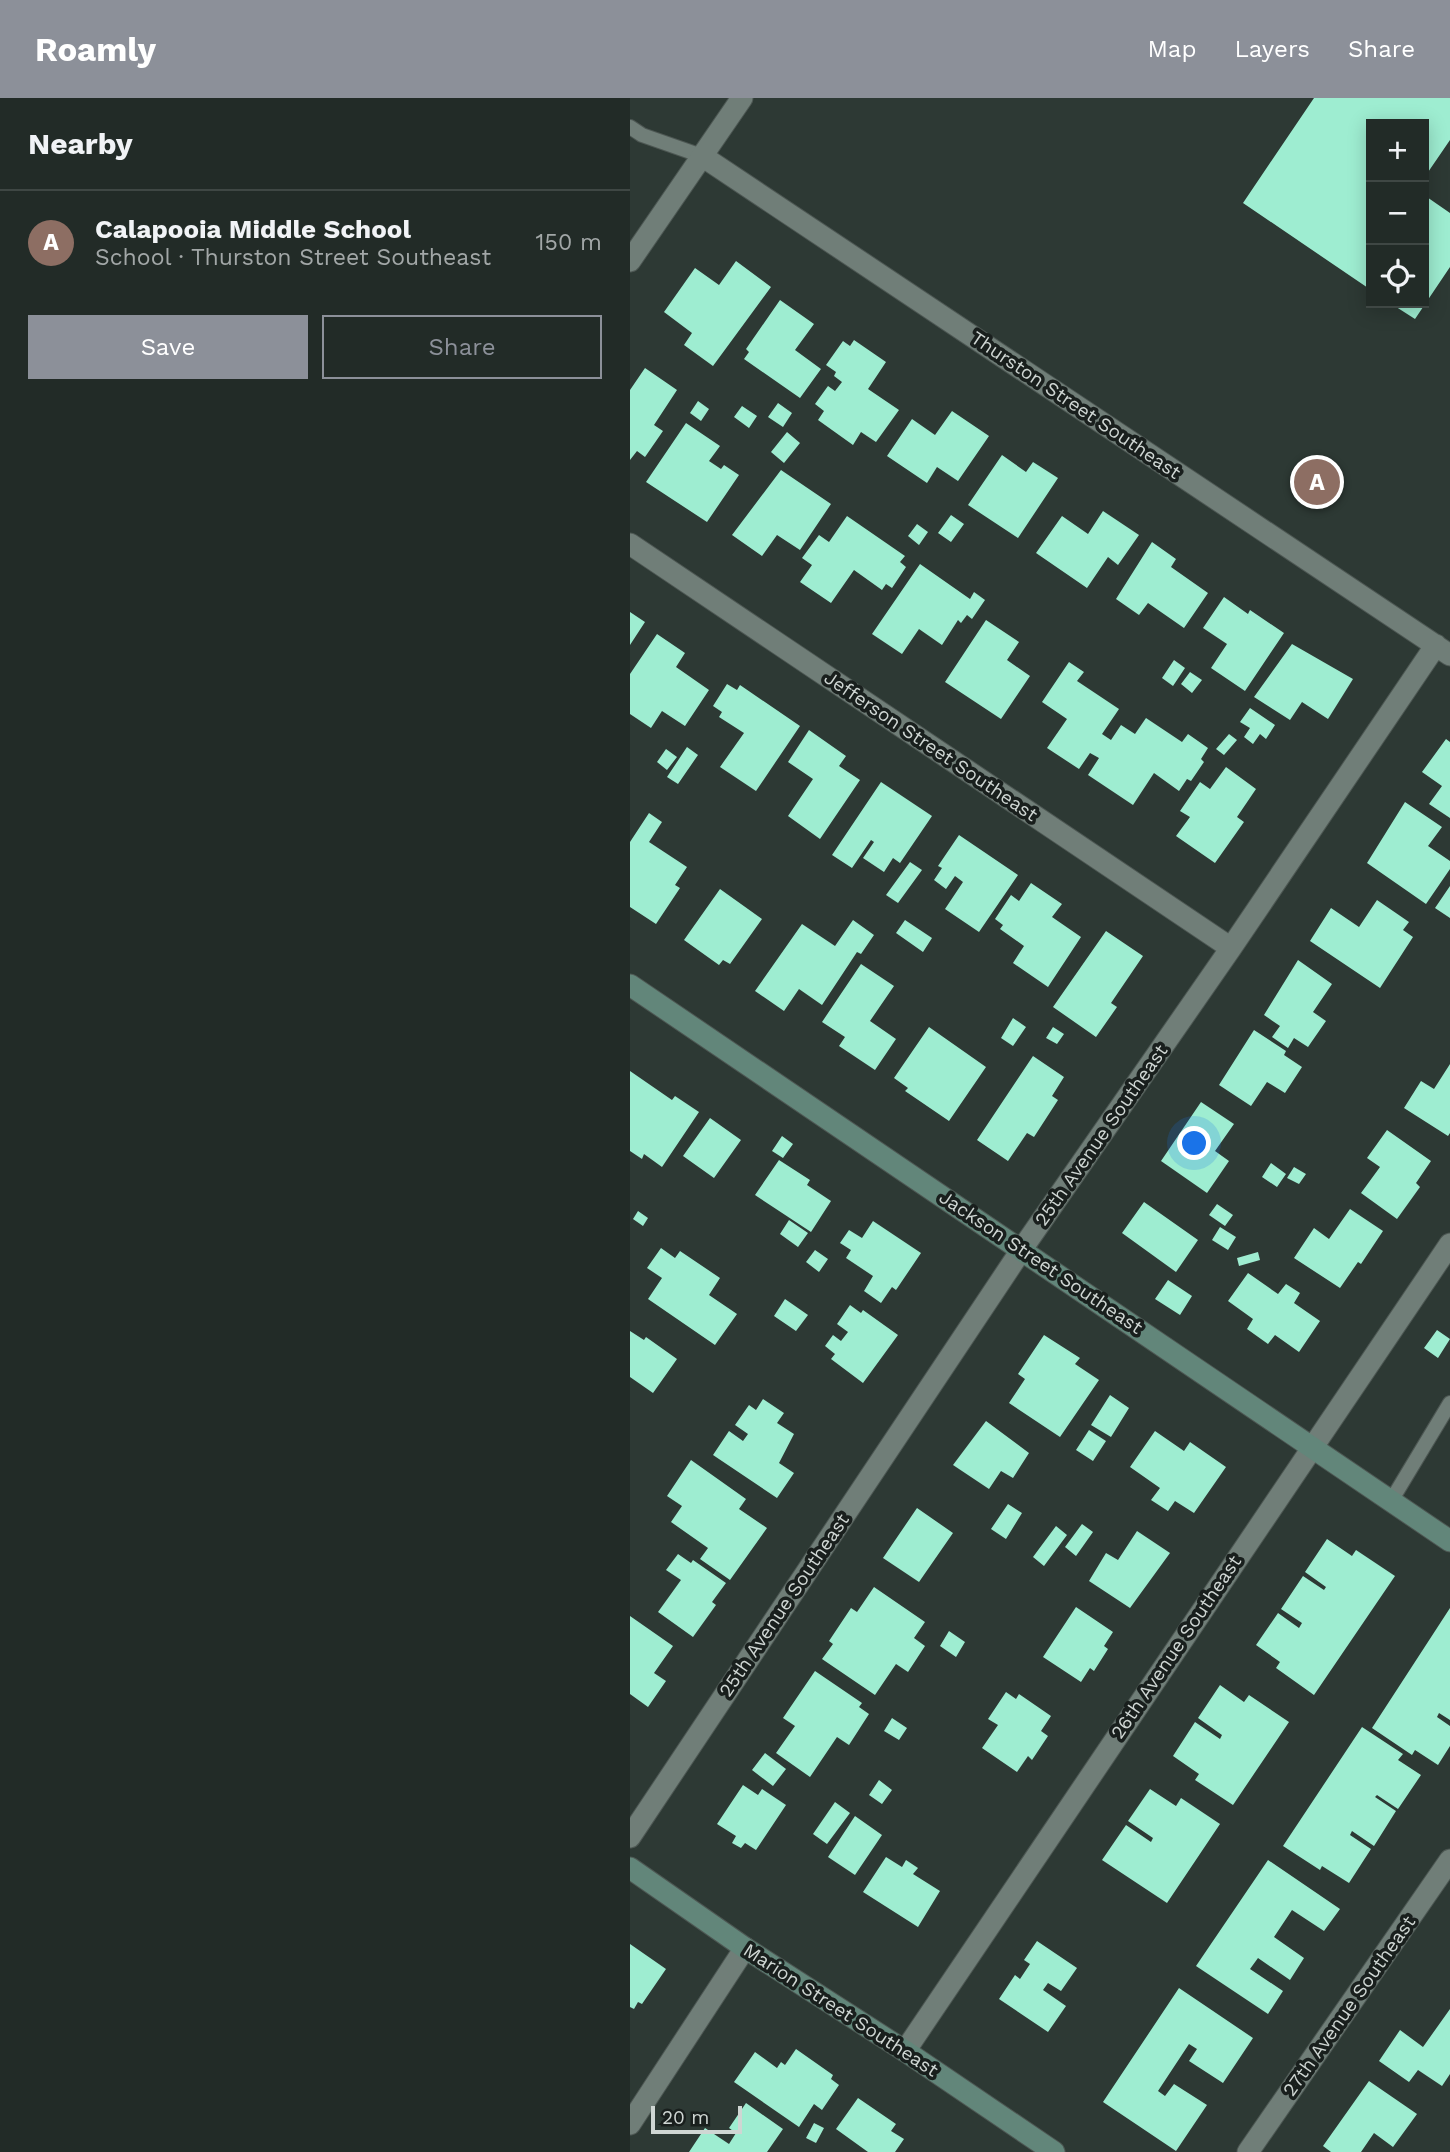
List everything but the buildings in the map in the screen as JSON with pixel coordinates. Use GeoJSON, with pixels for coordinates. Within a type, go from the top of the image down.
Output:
{"type":"FeatureCollection","features":[{"type":"Feature","properties":{"kind":"street"},"geometry":{"type":"LineString","coordinates":[[630,261],[742,98]]}},
{"type":"Feature","properties":{"kind":"street","name":"Thurston Street Southeast"},"geometry":{"type":"LineString","coordinates":[[702,156],[1443,650]]}},
{"type":"Feature","properties":{"kind":"street","name":"Jefferson Street Southeast"},"geometry":{"type":"LineString","coordinates":[[630,544],[1231,948]]}},
{"type":"Feature","properties":{"kind":"street","name":"25th Avenue Southeast"},"geometry":{"type":"LineString","coordinates":[[630,1836],[1022,1249],[1443,650]]}},
{"type":"Feature","properties":{"kind":"street","name":"Jackson Street Southeast"},"geometry":{"type":"LineString","coordinates":[[630,985],[1450,1541]]}},
{"type":"Feature","properties":{"kind":"street","name":"26th Avenue Southeast"},"geometry":{"type":"LineString","coordinates":[[905,2051],[1311,1446],[1450,1244]]}},
{"type":"Feature","properties":{"kind":"street","name":"27th Avenue Southeast"},"geometry":{"type":"LineString","coordinates":[[1248,2152],[1450,1860]]}},
{"type":"Feature","properties":{"kind":"street","name":"Marion Street Southeast"},"geometry":{"type":"LineString","coordinates":[[630,1868],[745,1948],[905,2051],[1049,2150]]}},
{"type":"Feature","properties":{"kind":"street"},"geometry":{"type":"LineString","coordinates":[[630,2124],[745,1948]]}},
{"type":"Feature","properties":{"kind":"lane"},"geometry":{"type":"LineString","coordinates":[[630,127],[642,135],[702,156]]}},
{"type":"Feature","properties":{"kind":"lane"},"geometry":{"type":"LineString","coordinates":[[1391,1500],[1450,1403]]}},
{"type":"Feature","properties":{"kind":"place","name":"Calapooia Middle School"},"geometry":{"type":"Point","coordinates":[1317,482]}}]}
